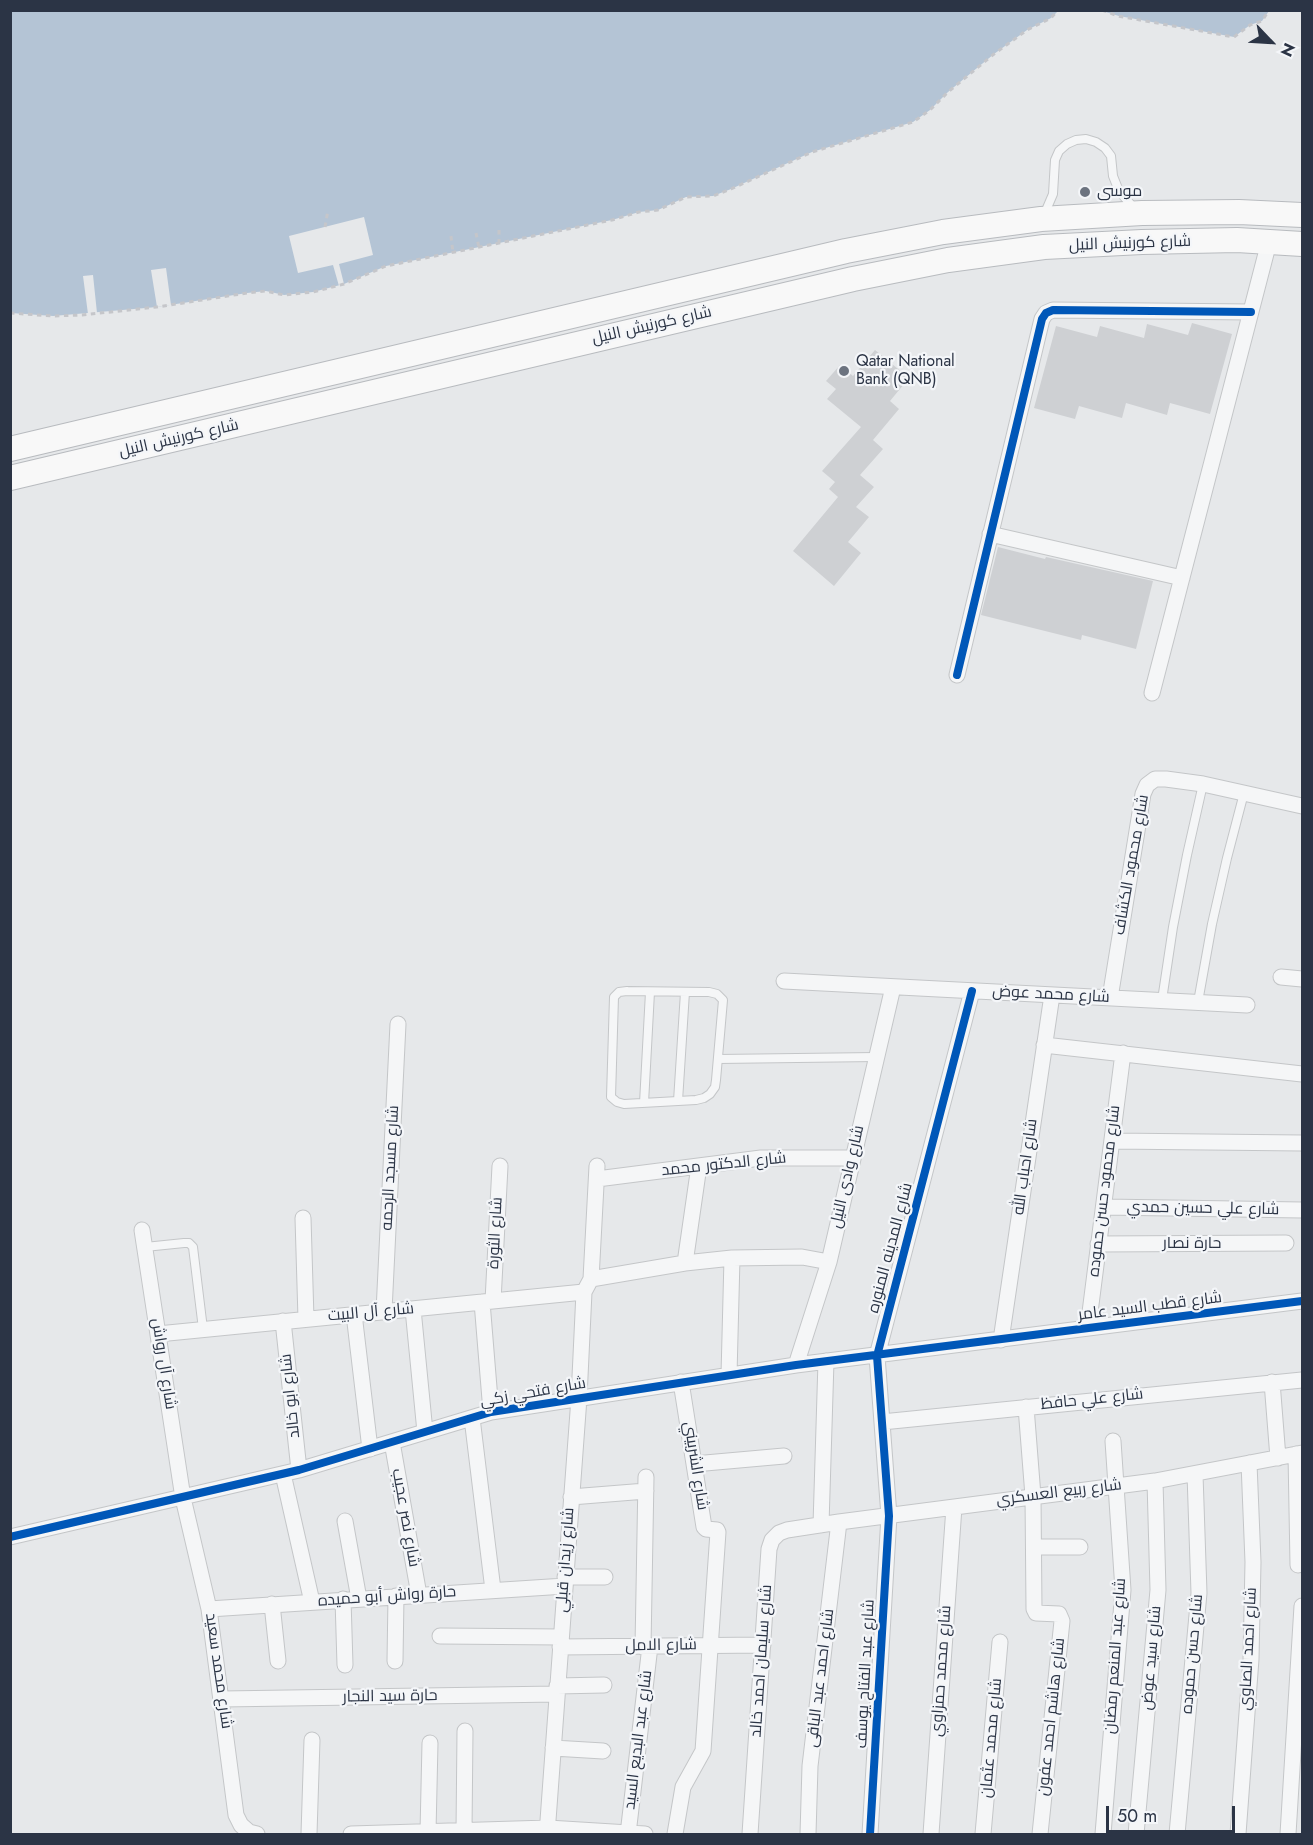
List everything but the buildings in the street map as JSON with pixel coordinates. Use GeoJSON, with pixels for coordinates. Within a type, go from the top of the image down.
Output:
{"type":"FeatureCollection","features":[{"type":"Feature","properties":{"kind":"highway","name":"شارع كورنيش النيل"},"geometry":{"type":"LineString","coordinates":[[10,449],[846,251],[943,232],[1041,219],[1142,213],[1239,212],[1302,215]]}},
{"type":"Feature","properties":{"kind":"highway","name":"شارع كورنيش النيل"},"geometry":{"type":"LineString","coordinates":[[10,478],[854,279],[948,260],[1044,248],[1131,242],[1237,240],[1302,244]]}},
{"type":"Feature","properties":{"kind":"street"},"geometry":{"type":"LineString","coordinates":[[1152,693],[1269,242]]}},
{"type":"Feature","properties":{"kind":"street"},"geometry":{"type":"LineString","coordinates":[[957,675],[1042,319],[1053,310],[1251,312]]}},
{"type":"Feature","properties":{"kind":"street"},"geometry":{"type":"LineString","coordinates":[[990,534],[1182,578]]}},
{"type":"Feature","properties":{"kind":"street","name":"شارع محمود الكشاف"},"geometry":{"type":"LineString","coordinates":[[1110,998],[1143,794],[1147,785],[1155,779],[1203,784],[1302,806]]}},
{"type":"Feature","properties":{"kind":"street"},"geometry":{"type":"LineString","coordinates":[[1281,977],[1302,979]]}},
{"type":"Feature","properties":{"kind":"street","name":"شارع محمد عوض"},"geometry":{"type":"LineString","coordinates":[[783,981],[1247,1005]]}},
{"type":"Feature","properties":{"kind":"street","name":"شارع وادى النيل"},"geometry":{"type":"LineString","coordinates":[[796,1365],[828,1262],[893,987]]}},
{"type":"Feature","properties":{"kind":"street","name":"شارع المدينه المنوره"},"geometry":{"type":"LineString","coordinates":[[889,1516],[877,1356],[972,991]]}},
{"type":"Feature","properties":{"kind":"street","name":"شارع احباب الله"},"geometry":{"type":"LineString","coordinates":[[1001,1340],[1052,995]]}},
{"type":"Feature","properties":{"kind":"street","name":"شارع مسجد الرحمه"},"geometry":{"type":"LineString","coordinates":[[384,1311],[398,1024]]}},
{"type":"Feature","properties":{"kind":"street"},"geometry":{"type":"LineString","coordinates":[[1044,1045],[1302,1074]]}},
{"type":"Feature","properties":{"kind":"street","name":"شارع محمود حسن حموده"},"geometry":{"type":"LineString","coordinates":[[1088,1328],[1123,1053]]}},
{"type":"Feature","properties":{"kind":"street"},"geometry":{"type":"LineString","coordinates":[[1112,1141],[1302,1143]]}},
{"type":"Feature","properties":{"kind":"street","name":"شارع الدكتور محمد"},"geometry":{"type":"LineString","coordinates":[[597,1172],[699,1166],[761,1158],[852,1158]]}},
{"type":"Feature","properties":{"kind":"street","name":"شارع الثورة"},"geometry":{"type":"LineString","coordinates":[[491,1412],[487,1302],[500,1166]]}},
{"type":"Feature","properties":{"kind":"street"},"geometry":{"type":"LineString","coordinates":[[685,1263],[699,1166]]}},
{"type":"Feature","properties":{"kind":"street","name":"شارع زيدان قبلي"},"geometry":{"type":"LineString","coordinates":[[548,1832],[560,1642],[597,1172]]}},
{"type":"Feature","properties":{"kind":"street","name":"شارع علي حسين حمدي"},"geometry":{"type":"LineString","coordinates":[[1104,1207],[1302,1210]]}},
{"type":"Feature","properties":{"kind":"street"},"geometry":{"type":"LineString","coordinates":[[303,1218],[306,1319]]}},
{"type":"Feature","properties":{"kind":"street","name":"شارع آل رواش"},"geometry":{"type":"LineString","coordinates":[[142,1230],[183,1498]]}},
{"type":"Feature","properties":{"kind":"street","name":"حارة نصار"},"geometry":{"type":"LineString","coordinates":[[1098,1244],[1286,1243]]}},
{"type":"Feature","properties":{"kind":"street","name":"شارع آل البيت"},"geometry":{"type":"LineString","coordinates":[[158,1334],[487,1302],[587,1285],[685,1263],[732,1258],[802,1257],[828,1262]]}},
{"type":"Feature","properties":{"kind":"street"},"geometry":{"type":"LineString","coordinates":[[729,1375],[732,1258]]}},
{"type":"Feature","properties":{"kind":"street","name":"شارع قطب السيد عامر"},"geometry":{"type":"LineString","coordinates":[[1001,1340],[1302,1301]]}},
{"type":"Feature","properties":{"kind":"street"},"geometry":{"type":"LineString","coordinates":[[413,1309],[425,1432]]}},
{"type":"Feature","properties":{"kind":"street"},"geometry":{"type":"LineString","coordinates":[[354,1314],[370,1449]]}},
{"type":"Feature","properties":{"kind":"street","name":"شارع ابو خالد"},"geometry":{"type":"LineString","coordinates":[[283,1321],[299,1470]]}},
{"type":"Feature","properties":{"kind":"street","name":"شارع فتحي زكي"},"geometry":{"type":"LineString","coordinates":[[10,1538],[299,1470],[491,1412],[796,1365],[1001,1340]]}},
{"type":"Feature","properties":{"kind":"street"},"geometry":{"type":"LineString","coordinates":[[821,1525],[826,1361]]}},
{"type":"Feature","properties":{"kind":"street","name":"شارع علي حافظ"},"geometry":{"type":"LineString","coordinates":[[882,1422],[1302,1380]]}},
{"type":"Feature","properties":{"kind":"street","name":"شارع الشربيني"},"geometry":{"type":"LineString","coordinates":[[681,1382],[704,1527],[718,1532],[711,1646]]}},
{"type":"Feature","properties":{"kind":"street"},"geometry":{"type":"LineString","coordinates":[[1272,1382],[1278,1458]]}},
{"type":"Feature","properties":{"kind":"street","name":"شارع هاشم احمد عفون"},"geometry":{"type":"LineString","coordinates":[[1026,1407],[1034,1496],[1034,1611],[1059,1614],[1062,1621],[1040,1834]]}},
{"type":"Feature","properties":{"kind":"street"},"geometry":{"type":"LineString","coordinates":[[472,1418],[493,1590]]}},
{"type":"Feature","properties":{"kind":"street","name":"شارع عبد المنعم رمضان"},"geometry":{"type":"LineString","coordinates":[[1103,1834],[1124,1590],[1113,1441]]}},
{"type":"Feature","properties":{"kind":"street","name":"شارع نصر عجيب"},"geometry":{"type":"LineString","coordinates":[[392,1442],[418,1595]]}},
{"type":"Feature","properties":{"kind":"street"},"geometry":{"type":"LineString","coordinates":[[1298,1565],[1299,1454]]}},
{"type":"Feature","properties":{"kind":"street","name":"شارع ربيع العسكري"},"geometry":{"type":"LineString","coordinates":[[821,1525],[1155,1481],[1299,1454]]}},
{"type":"Feature","properties":{"kind":"street"},"geometry":{"type":"LineString","coordinates":[[694,1464],[784,1456]]}},
{"type":"Feature","properties":{"kind":"street","name":"شارع احمد الصاوي"},"geometry":{"type":"LineString","coordinates":[[1238,1834],[1251,1659],[1253,1562],[1249,1463]]}},
{"type":"Feature","properties":{"kind":"street"},"geometry":{"type":"LineString","coordinates":[[283,1474],[312,1602]]}},
{"type":"Feature","properties":{"kind":"street","name":"شارع حسن حموده"},"geometry":{"type":"LineString","coordinates":[[1177,1834],[1199,1593],[1195,1474]]}},
{"type":"Feature","properties":{"kind":"street","name":"شارع سيد عوض"},"geometry":{"type":"LineString","coordinates":[[1136,1834],[1158,1590],[1155,1481]]}},
{"type":"Feature","properties":{"kind":"street","name":"شارع عبد البديع السيد"},"geometry":{"type":"LineString","coordinates":[[571,1497],[646,1484],[647,1646],[628,1833]]}},
{"type":"Feature","properties":{"kind":"street","name":"شارع محمد سعيد"},"geometry":{"type":"LineString","coordinates":[[183,1498],[209,1609],[236,1815],[241,1825],[249,1832],[258,1834]]}},
{"type":"Feature","properties":{"kind":"street","name":"شارع محمد حمزاوي"},"geometry":{"type":"LineString","coordinates":[[931,1834],[954,1507]]}},
{"type":"Feature","properties":{"kind":"street","name":"شارع عبد الفتاح يوسف"},"geometry":{"type":"LineString","coordinates":[[870,1834],[889,1516]]}},
{"type":"Feature","properties":{"kind":"street"},"geometry":{"type":"LineString","coordinates":[[345,1521],[351,1599],[345,1665]]}},
{"type":"Feature","properties":{"kind":"street","name":"شارع احمد عبد الباقى"},"geometry":{"type":"LineString","coordinates":[[808,1834],[810,1766],[839,1522]]}},
{"type":"Feature","properties":{"kind":"street","name":"شارع سليمان احمد خالد"},"geometry":{"type":"LineString","coordinates":[[750,1834],[769,1549],[772,1540],[779,1533],[821,1525]]}},
{"type":"Feature","properties":{"kind":"street"},"geometry":{"type":"LineString","coordinates":[[1034,1548],[1080,1547]]}},
{"type":"Feature","properties":{"kind":"street","name":"حارة رواش أبو حميده"},"geometry":{"type":"LineString","coordinates":[[209,1609],[493,1590],[605,1577]]}},
{"type":"Feature","properties":{"kind":"street"},"geometry":{"type":"LineString","coordinates":[[395,1661],[396,1596]]}},
{"type":"Feature","properties":{"kind":"street"},"geometry":{"type":"LineString","coordinates":[[272,1604],[278,1660]]}},
{"type":"Feature","properties":{"kind":"street"},"geometry":{"type":"LineString","coordinates":[[1288,1834],[1302,1606]]}},
{"type":"Feature","properties":{"kind":"street","name":"شارع الامل"},"geometry":{"type":"LineString","coordinates":[[440,1636],[647,1646],[763,1645]]}},
{"type":"Feature","properties":{"kind":"street","name":"شارع محمد عثمان"},"geometry":{"type":"LineString","coordinates":[[984,1834],[1000,1642]]}},
{"type":"Feature","properties":{"kind":"street"},"geometry":{"type":"LineString","coordinates":[[675,1834],[683,1787],[703,1751],[711,1646]]}},
{"type":"Feature","properties":{"kind":"street","name":"حارة سيد النجار"},"geometry":{"type":"LineString","coordinates":[[222,1700],[557,1690],[604,1685]]}},
{"type":"Feature","properties":{"kind":"street"},"geometry":{"type":"LineString","coordinates":[[464,1831],[465,1731]]}},
{"type":"Feature","properties":{"kind":"street"},"geometry":{"type":"LineString","coordinates":[[309,1834],[312,1740]]}},
{"type":"Feature","properties":{"kind":"street"},"geometry":{"type":"LineString","coordinates":[[423,1833],[430,1743]]}},
{"type":"Feature","properties":{"kind":"street"},"geometry":{"type":"LineString","coordinates":[[553,1748],[603,1751]]}},
{"type":"Feature","properties":{"kind":"street"},"geometry":{"type":"LineString","coordinates":[[351,1834],[464,1831],[645,1834]]}},
{"type":"Feature","properties":{"kind":"lane"},"geometry":{"type":"LineString","coordinates":[[1041,219],[1049,208],[1053,194],[1055,160],[1059,151],[1076,140],[1096,142],[1105,148],[1111,156],[1113,176],[1119,192],[1129,204],[1142,213]]}},
{"type":"Feature","properties":{"kind":"lane"},"geometry":{"type":"LineString","coordinates":[[1162,1000],[1173,927],[1203,784]]}},
{"type":"Feature","properties":{"kind":"lane"},"geometry":{"type":"LineString","coordinates":[[1198,1002],[1224,869],[1244,793]]}},
{"type":"Feature","properties":{"kind":"lane"},"geometry":{"type":"LineString","coordinates":[[619,992],[685,992],[717,994],[723,1000],[715,1087],[704,1098],[644,1103],[617,1102],[611,1097],[614,998],[619,992]]}},
{"type":"Feature","properties":{"kind":"lane"},"geometry":{"type":"LineString","coordinates":[[644,1103],[650,992]]}},
{"type":"Feature","properties":{"kind":"lane"},"geometry":{"type":"LineString","coordinates":[[678,1101],[685,992]]}},
{"type":"Feature","properties":{"kind":"lane"},"geometry":{"type":"LineString","coordinates":[[718,1059],[876,1058]]}},
{"type":"Feature","properties":{"kind":"lane"},"geometry":{"type":"LineString","coordinates":[[145,1247],[184,1243],[193,1246],[203,1329]]}},
{"type":"Feature","properties":{"kind":"path"},"geometry":{"type":"LineString","coordinates":[[10,314],[82,315],[266,291],[284,295],[313,292],[344,284],[386,267],[639,212],[658,210],[686,197],[713,196],[812,152],[913,122],[994,54],[1027,30],[1051,18],[1058,10]]}},
{"type":"Feature","properties":{"kind":"path"},"geometry":{"type":"LineString","coordinates":[[1102,10],[1129,18],[1233,37],[1250,25],[1262,21],[1269,10]]}},
{"type":"Feature","properties":{"kind":"path"},"geometry":{"type":"LineString","coordinates":[[325,227],[328,210]]}},
{"type":"Feature","properties":{"kind":"path"},"geometry":{"type":"LineString","coordinates":[[499,230],[499,244]]}},
{"type":"Feature","properties":{"kind":"path"},"geometry":{"type":"LineString","coordinates":[[476,233],[479,248]]}},
{"type":"Feature","properties":{"kind":"path"},"geometry":{"type":"LineString","coordinates":[[451,236],[453,253]]}},
{"type":"Feature","properties":{"kind":"water"},"geometry":{"type":"Polygon","coordinates":[[[10,11],[1058,11],[1051,18],[1027,30],[994,54],[913,122],[812,152],[713,196],[686,197],[658,210],[639,212],[612,220],[386,266],[344,284],[313,292],[284,295],[266,291],[157,307],[53,316],[11,313],[10,11]]]}},
{"type":"Feature","properties":{"kind":"water"},"geometry":{"type":"Polygon","coordinates":[[[1102,11],[1269,11],[1262,21],[1250,25],[1234,37],[1102,11]]]}},
{"type":"Feature","properties":{"kind":"pier"},"geometry":{"type":"Polygon","coordinates":[[[364,217],[373,255],[339,264],[344,284],[339,286],[333,265],[298,273],[289,236],[364,217]]]}},
{"type":"Feature","properties":{"kind":"pier"},"geometry":{"type":"Polygon","coordinates":[[[166,268],[171,305],[157,307],[151,270],[166,268]]]}},
{"type":"Feature","properties":{"kind":"pier"},"geometry":{"type":"Polygon","coordinates":[[[93,275],[97,313],[88,314],[83,276],[93,275]]]}},
{"type":"Feature","properties":{"kind":"cycle path"},"geometry":{"type":"LineString","coordinates":[[957,675],[1042,319],[1046,313],[1053,310],[1251,312]]}},
{"type":"Feature","properties":{"kind":"cycle path"},"geometry":{"type":"LineString","coordinates":[[870,1834],[889,1516],[877,1356],[972,991]]}},
{"type":"Feature","properties":{"kind":"cycle path"},"geometry":{"type":"LineString","coordinates":[[10,1537],[299,1470],[491,1412],[796,1365],[1302,1301]]}},
{"type":"Feature","properties":{"kind":"place","name":"موسى"},"geometry":{"type":"Point","coordinates":[1085,192]}},
{"type":"Feature","properties":{"kind":"place","name":"Qatar National Bank (QNB)"},"geometry":{"type":"Point","coordinates":[844,371]}}]}
